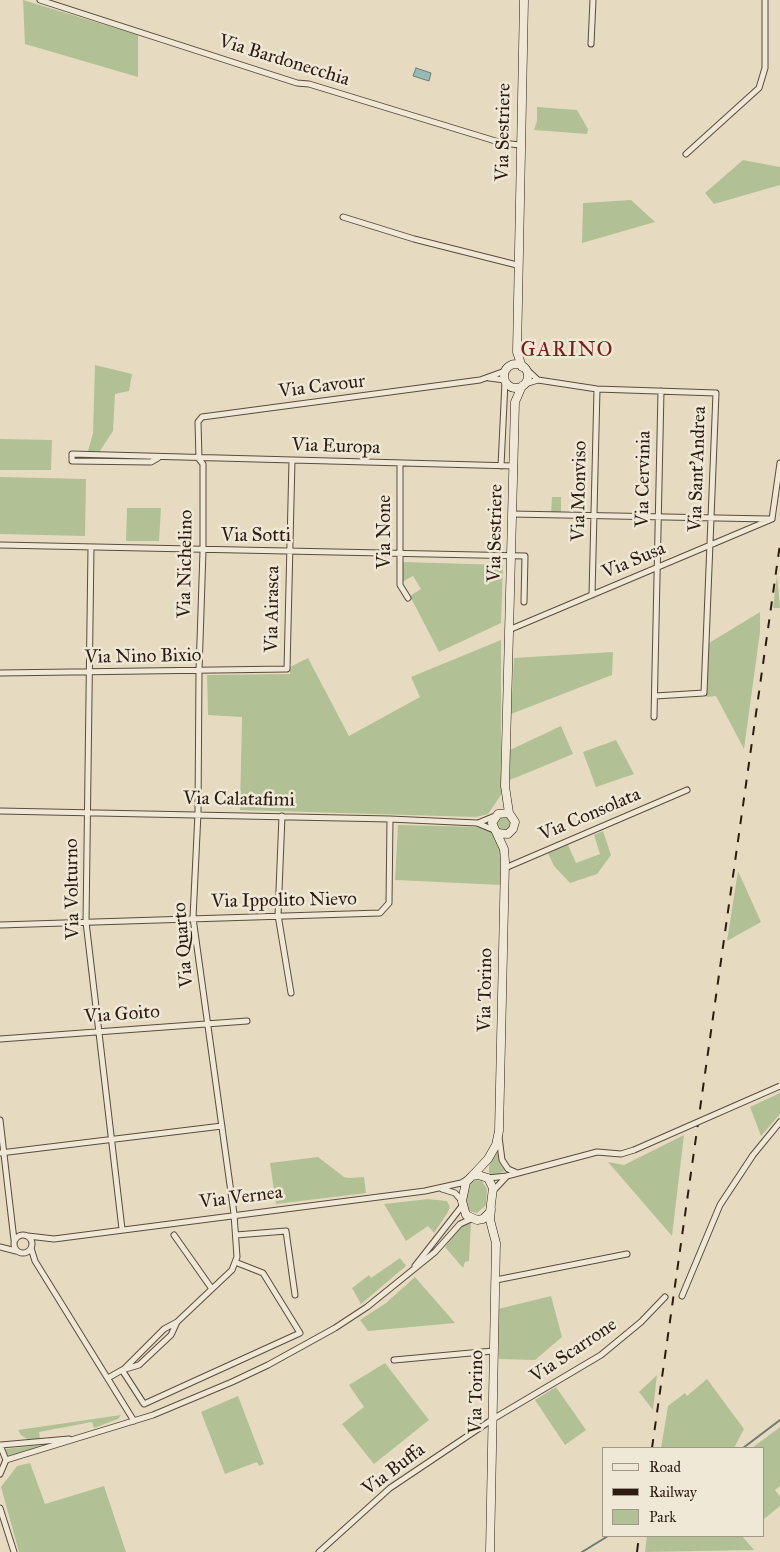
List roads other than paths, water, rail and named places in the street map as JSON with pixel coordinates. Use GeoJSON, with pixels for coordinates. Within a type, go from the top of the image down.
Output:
{"type":"FeatureCollection","features":[{"type":"Feature","properties":{"kind":"main road","name":"Via Sestriere"},"geometry":{"type":"LineString","coordinates":[[517,352],[517,265],[524,0]]}},
{"type":"Feature","properties":{"kind":"main road"},"geometry":{"type":"LineString","coordinates":[[515,402],[527,377],[517,352]]}},
{"type":"Feature","properties":{"kind":"main road"},"geometry":{"type":"LineString","coordinates":[[507,369],[517,352]]}},
{"type":"Feature","properties":{"kind":"main road"},"geometry":{"type":"LineString","coordinates":[[507,369],[516,364],[523,367]]}},
{"type":"Feature","properties":{"kind":"main road","name":"Via Sestriere"},"geometry":{"type":"LineString","coordinates":[[506,382],[507,369]]}},
{"type":"Feature","properties":{"kind":"main road"},"geometry":{"type":"LineString","coordinates":[[506,382],[513,388],[523,385]]}},
{"type":"Feature","properties":{"kind":"main road"},"geometry":{"type":"LineString","coordinates":[[506,382],[515,402]]}},
{"type":"Feature","properties":{"kind":"main road","name":"Via Sestriere"},"geometry":{"type":"LineString","coordinates":[[510,665],[515,402]]}},
{"type":"Feature","properties":{"kind":"main road","name":"Via Torino"},"geometry":{"type":"LineString","coordinates":[[504,849],[515,822],[509,813],[505,794],[510,665]]}},
{"type":"Feature","properties":{"kind":"main road","name":"Via Torino"},"geometry":{"type":"LineString","coordinates":[[488,1159],[499,1135],[505,868],[504,849],[492,824],[505,794]]}},
{"type":"Feature","properties":{"kind":"main road"},"geometry":{"type":"LineString","coordinates":[[496,815],[509,813]]}},
{"type":"Feature","properties":{"kind":"main road"},"geometry":{"type":"LineString","coordinates":[[496,832],[504,835],[511,832]]}},
{"type":"Feature","properties":{"kind":"main road"},"geometry":{"type":"LineString","coordinates":[[474,1219],[486,1217],[491,1209],[493,1191],[487,1178],[488,1159]]}},
{"type":"Feature","properties":{"kind":"main road"},"geometry":{"type":"LineString","coordinates":[[488,1159],[470,1178],[462,1204],[466,1215],[492,1233]]}},
{"type":"Feature","properties":{"kind":"main road"},"geometry":{"type":"LineString","coordinates":[[470,1178],[478,1175],[487,1178]]}},
{"type":"Feature","properties":{"kind":"main road","name":"Via Torino"},"geometry":{"type":"LineString","coordinates":[[490,1552],[496,1280],[496,1243],[490,1220],[491,1209]]}},
{"type":"Feature","properties":{"kind":"street","name":"Via Bardonecchia"},"geometry":{"type":"LineString","coordinates":[[40,0],[297,83],[309,84],[502,144],[520,145]]}},
{"type":"Feature","properties":{"kind":"street"},"geometry":{"type":"LineString","coordinates":[[591,44],[593,0]]}},
{"type":"Feature","properties":{"kind":"street"},"geometry":{"type":"LineString","coordinates":[[686,154],[759,88],[765,68],[765,0]]}},
{"type":"Feature","properties":{"kind":"street"},"geometry":{"type":"LineString","coordinates":[[343,216],[414,239],[517,265]]}},
{"type":"Feature","properties":{"kind":"street"},"geometry":{"type":"LineString","coordinates":[[523,367],[538,380]]}},
{"type":"Feature","properties":{"kind":"street"},"geometry":{"type":"LineString","coordinates":[[489,378],[507,369]]}},
{"type":"Feature","properties":{"kind":"street"},"geometry":{"type":"LineString","coordinates":[[489,378],[506,382]]}},
{"type":"Feature","properties":{"kind":"street","name":"Via Cavour"},"geometry":{"type":"LineString","coordinates":[[199,459],[198,422],[202,417],[489,378]]}},
{"type":"Feature","properties":{"kind":"street"},"geometry":{"type":"LineString","coordinates":[[523,385],[538,380]]}},
{"type":"Feature","properties":{"kind":"street","name":"Via Sant'Andrea"},"geometry":{"type":"LineString","coordinates":[[538,380],[597,389],[716,393],[704,693],[655,696]]}},
{"type":"Feature","properties":{"kind":"street","name":"Via Sestriere"},"geometry":{"type":"LineString","coordinates":[[501,466],[506,382]]}},
{"type":"Feature","properties":{"kind":"street","name":"Via Monviso"},"geometry":{"type":"LineString","coordinates":[[592,595],[597,389]]}},
{"type":"Feature","properties":{"kind":"street","name":"Via Cervinia"},"geometry":{"type":"LineString","coordinates":[[654,717],[661,391]]}},
{"type":"Feature","properties":{"kind":"street","name":"Via Europa"},"geometry":{"type":"LineString","coordinates":[[158,458],[151,462],[72,461],[72,454],[150,456],[158,458],[514,466]]}},
{"type":"Feature","properties":{"kind":"street","name":"Via Nichelino"},"geometry":{"type":"LineString","coordinates":[[199,459],[202,464],[203,551],[199,671]]}},
{"type":"Feature","properties":{"kind":"street","name":"Via Airasca"},"geometry":{"type":"LineString","coordinates":[[287,669],[292,460]]}},
{"type":"Feature","properties":{"kind":"street"},"geometry":{"type":"LineString","coordinates":[[512,514],[772,519],[780,463]]}},
{"type":"Feature","properties":{"kind":"street","name":"Via None"},"geometry":{"type":"LineString","coordinates":[[400,464],[400,585],[408,598]]}},
{"type":"Feature","properties":{"kind":"street","name":"Via Susa"},"geometry":{"type":"LineString","coordinates":[[511,629],[772,519]]}},
{"type":"Feature","properties":{"kind":"street","name":"Via Sotti"},"geometry":{"type":"LineString","coordinates":[[0,545],[203,551],[512,556]]}},
{"type":"Feature","properties":{"kind":"street","name":"Via Volturno"},"geometry":{"type":"LineString","coordinates":[[91,547],[86,922],[122,1229]]}},
{"type":"Feature","properties":{"kind":"street"},"geometry":{"type":"LineString","coordinates":[[512,556],[525,556],[524,602]]}},
{"type":"Feature","properties":{"kind":"street","name":"Via Nino Bixio"},"geometry":{"type":"LineString","coordinates":[[0,673],[287,669]]}},
{"type":"Feature","properties":{"kind":"street","name":"Via Quarto"},"geometry":{"type":"LineString","coordinates":[[199,671],[198,813],[193,918],[234,1214],[237,1257],[235,1262]]}},
{"type":"Feature","properties":{"kind":"street","name":"Via Consolata"},"geometry":{"type":"LineString","coordinates":[[505,868],[687,790]]}},
{"type":"Feature","properties":{"kind":"street","name":"Via Calatafimi"},"geometry":{"type":"LineString","coordinates":[[0,811],[198,813],[390,819],[477,823],[496,832]]}},
{"type":"Feature","properties":{"kind":"street","name":"Via Calatafimi"},"geometry":{"type":"LineString","coordinates":[[477,823],[496,815]]}},
{"type":"Feature","properties":{"kind":"street"},"geometry":{"type":"LineString","coordinates":[[282,816],[278,915],[291,993]]}},
{"type":"Feature","properties":{"kind":"street","name":"Via Ippolito Nievo"},"geometry":{"type":"LineString","coordinates":[[0,925],[380,913],[389,903],[390,819]]}},
{"type":"Feature","properties":{"kind":"street","name":"Via Goito"},"geometry":{"type":"LineString","coordinates":[[0,1039],[247,1020]]}},
{"type":"Feature","properties":{"kind":"street"},"geometry":{"type":"LineString","coordinates":[[493,1191],[507,1176],[515,1172],[597,1152],[622,1154],[780,1086]]}},
{"type":"Feature","properties":{"kind":"street"},"geometry":{"type":"LineString","coordinates":[[0,1120],[2,1153],[16,1251]]}},
{"type":"Feature","properties":{"kind":"street"},"geometry":{"type":"LineString","coordinates":[[682,1296],[720,1205],[753,1155],[780,1122]]}},
{"type":"Feature","properties":{"kind":"street"},"geometry":{"type":"LineString","coordinates":[[2,1153],[222,1126]]}},
{"type":"Feature","properties":{"kind":"street"},"geometry":{"type":"LineString","coordinates":[[499,1135],[502,1160],[508,1168],[515,1172]]}},
{"type":"Feature","properties":{"kind":"street"},"geometry":{"type":"LineString","coordinates":[[487,1178],[507,1176]]}},
{"type":"Feature","properties":{"kind":"street","name":"Via Vernea"},"geometry":{"type":"LineString","coordinates":[[46,1240],[234,1214],[439,1189],[470,1178]]}},
{"type":"Feature","properties":{"kind":"street"},"geometry":{"type":"LineString","coordinates":[[410,1272],[462,1204],[455,1193],[439,1189]]}},
{"type":"Feature","properties":{"kind":"street"},"geometry":{"type":"LineString","coordinates":[[6,1460],[134,1421],[232,1382],[302,1347],[367,1307],[435,1252],[460,1224],[474,1219]]}},
{"type":"Feature","properties":{"kind":"street"},"geometry":{"type":"LineString","coordinates":[[13,1226],[21,1235],[46,1240]]}},
{"type":"Feature","properties":{"kind":"street"},"geometry":{"type":"LineString","coordinates":[[236,1235],[286,1231],[295,1295]]}},
{"type":"Feature","properties":{"kind":"street"},"geometry":{"type":"LineString","coordinates":[[2,1247],[21,1235]]}},
{"type":"Feature","properties":{"kind":"street"},"geometry":{"type":"LineString","coordinates":[[174,1235],[212,1289]]}},
{"type":"Feature","properties":{"kind":"street"},"geometry":{"type":"LineString","coordinates":[[28,1236],[32,1242],[31,1248],[35,1261],[134,1421]]}},
{"type":"Feature","properties":{"kind":"street"},"geometry":{"type":"LineString","coordinates":[[24,1254],[46,1240]]}},
{"type":"Feature","properties":{"kind":"street"},"geometry":{"type":"LineString","coordinates":[[2,1247],[24,1254],[35,1261]]}},
{"type":"Feature","properties":{"kind":"street"},"geometry":{"type":"LineString","coordinates":[[496,1280],[627,1254]]}},
{"type":"Feature","properties":{"kind":"street"},"geometry":{"type":"LineString","coordinates":[[235,1262],[263,1273],[300,1333],[144,1404],[122,1370],[164,1329],[177,1322],[232,1270],[235,1262]]}},
{"type":"Feature","properties":{"kind":"street","name":"Via Scarrone"},"geometry":{"type":"LineString","coordinates":[[493,1419],[601,1355],[641,1322],[665,1297]]}},
{"type":"Feature","properties":{"kind":"street"},"geometry":{"type":"LineString","coordinates":[[108,1378],[122,1370],[139,1365],[171,1335],[177,1322]]}},
{"type":"Feature","properties":{"kind":"street"},"geometry":{"type":"LineString","coordinates":[[394,1360],[493,1351]]}},
{"type":"Feature","properties":{"kind":"street","name":"Via Buffa"},"geometry":{"type":"LineString","coordinates":[[319,1552],[390,1488],[493,1419]]}},
{"type":"Feature","properties":{"kind":"street"},"geometry":{"type":"LineString","coordinates":[[0,1474],[6,1460],[0,1445],[82,1438]]}},
{"type":"Feature","properties":{"kind":"street"},"geometry":{"type":"LineString","coordinates":[[0,1508],[14,1552]]}},
{"type":"Feature","properties":{"kind":"water"},"geometry":{"type":"Polygon","coordinates":[[[416,68],[431,73],[429,81],[413,76],[416,68]]]}},
{"type":"Feature","properties":{"kind":"waterway"},"geometry":{"type":"LineString","coordinates":[[744,1447],[780,1420]]}},
{"type":"Feature","properties":{"kind":"waterway"},"geometry":{"type":"LineString","coordinates":[[582,1552],[606,1537]]}},
{"type":"Feature","properties":{"kind":"railway"},"geometry":{"type":"LineString","coordinates":[[652,1447],[780,544]]}},
{"type":"Feature","properties":{"kind":"railway"},"geometry":{"type":"LineString","coordinates":[[637,1552],[639,1537]]}},
{"type":"Feature","properties":{"kind":"district","name":"GARINO"},"geometry":{"type":"Point","coordinates":[567,351]}}]}
